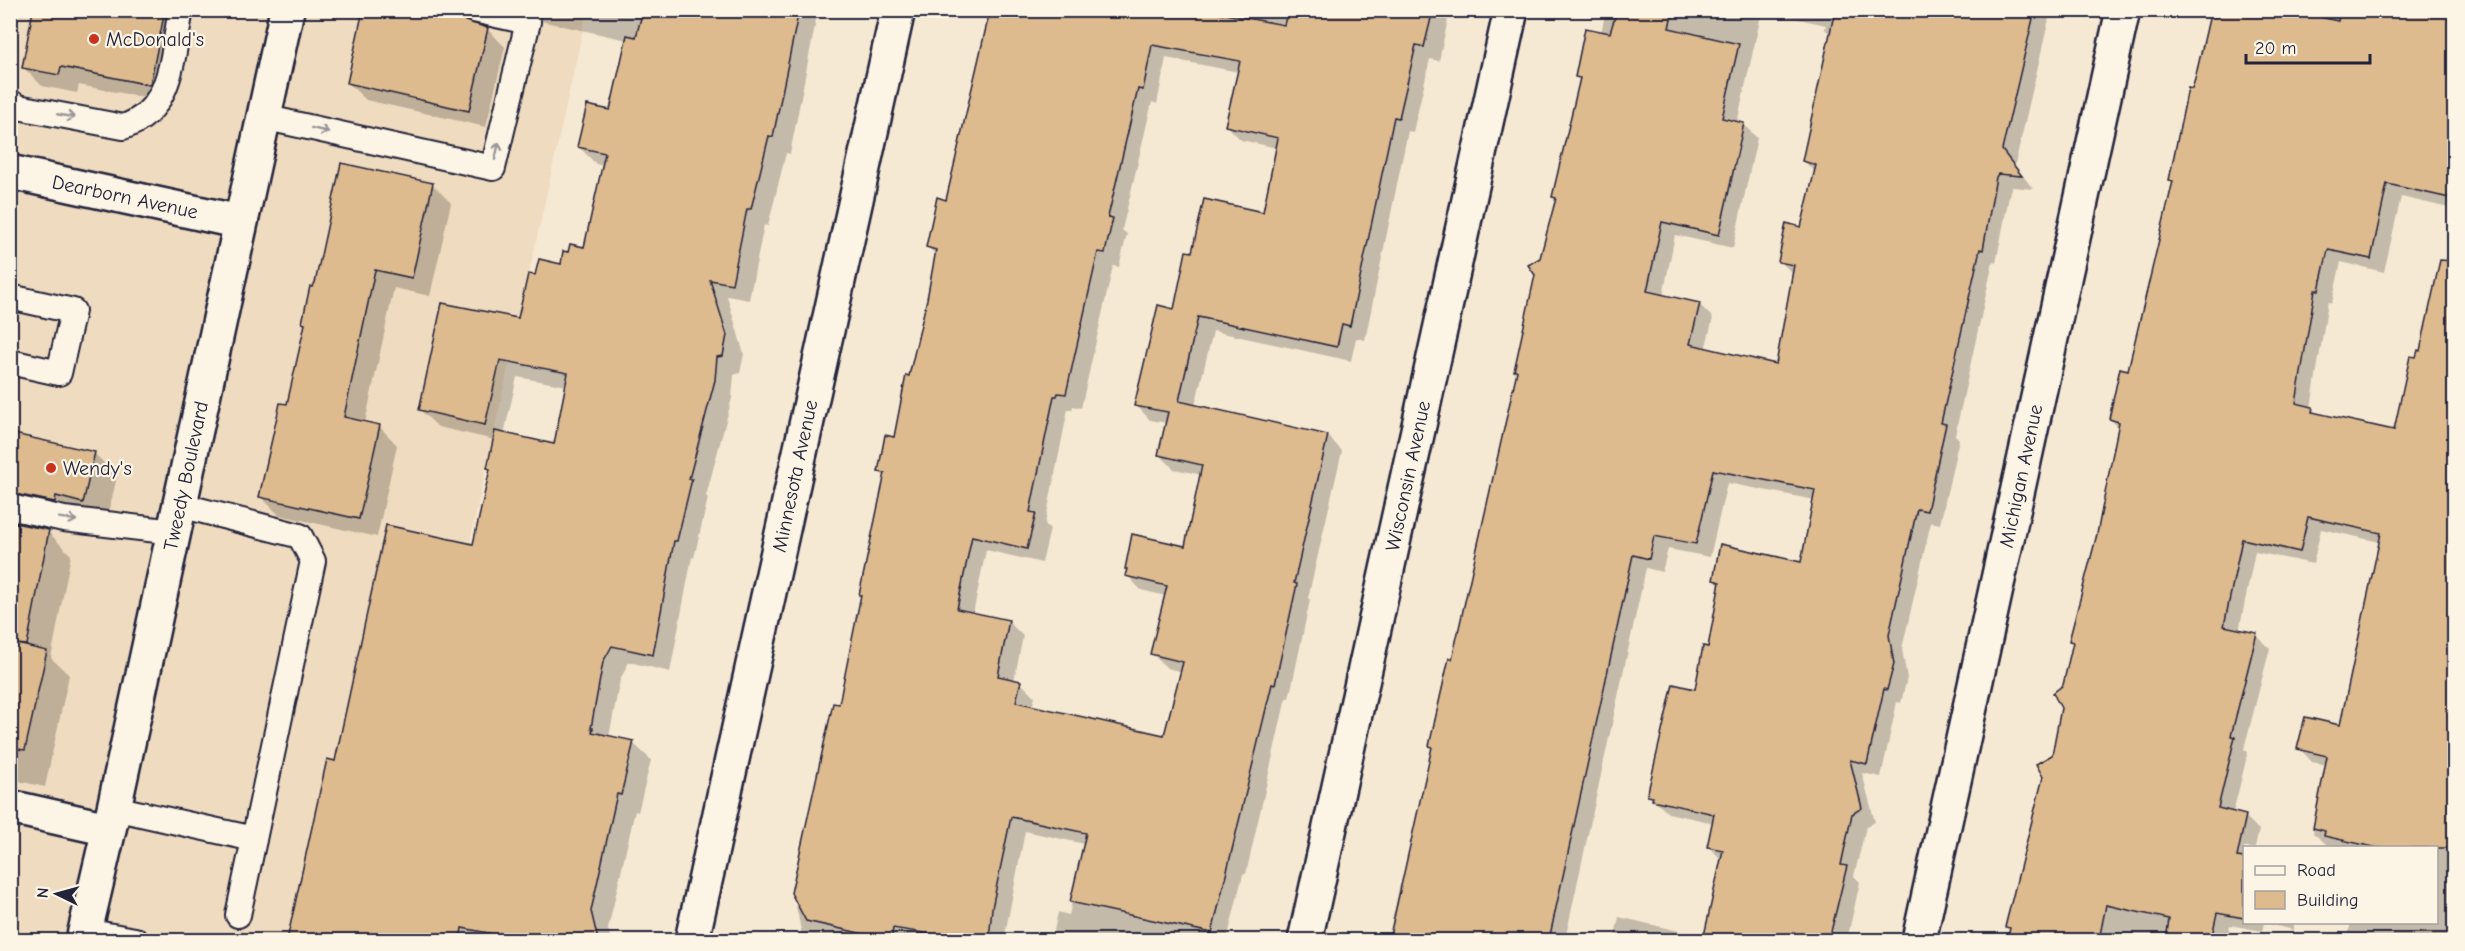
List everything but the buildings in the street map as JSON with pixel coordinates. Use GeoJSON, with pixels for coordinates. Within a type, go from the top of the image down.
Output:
{"type":"FeatureCollection","features":[{"type":"Feature","properties":{"kind":"street","name":"Tweedy Boulevard"},"geometry":{"type":"LineString","coordinates":[[84,936],[287,10]]}},
{"type":"Feature","properties":{"kind":"street","name":"Minnesota Avenue"},"geometry":{"type":"LineString","coordinates":[[692,940],[898,10]]}},
{"type":"Feature","properties":{"kind":"street","name":"Wisconsin Avenue"},"geometry":{"type":"LineString","coordinates":[[1305,940],[1510,10]]}},
{"type":"Feature","properties":{"kind":"street","name":"Michigan Avenue"},"geometry":{"type":"LineString","coordinates":[[1919,940],[2123,10]]}},
{"type":"Feature","properties":{"kind":"street","name":"Dearborn Avenue"},"geometry":{"type":"LineString","coordinates":[[10,172],[240,222]]}},
{"type":"Feature","properties":{"kind":"street"},"geometry":{"type":"LineString","coordinates":[[10,807],[111,819]]}},
{"type":"Feature","properties":{"kind":"lane"},"geometry":{"type":"LineString","coordinates":[[10,102],[18,107],[123,127],[136,123],[160,101],[182,10]]}},
{"type":"Feature","properties":{"kind":"lane"},"geometry":{"type":"LineString","coordinates":[[263,117],[493,168],[528,22],[474,10]]}},
{"type":"Feature","properties":{"kind":"lane"},"geometry":{"type":"LineString","coordinates":[[10,297],[73,312],[59,373],[10,363]]}},
{"type":"Feature","properties":{"kind":"lane"},"geometry":{"type":"LineString","coordinates":[[10,507],[64,519],[177,519],[300,536],[314,561],[238,915]]}},
{"type":"Feature","properties":{"kind":"lane"},"geometry":{"type":"LineString","coordinates":[[111,819],[254,839]]}},
{"type":"Feature","properties":{"kind":"lane"},"geometry":{"type":"LineString","coordinates":[[84,936],[135,940]]}},
{"type":"Feature","properties":{"kind":"shaded area"},"geometry":{"type":"Polygon","coordinates":[[[10,11],[587,11],[382,940],[11,940],[10,11]]]}},
{"type":"Feature","properties":{"kind":"place","name":"McDonald's"},"geometry":{"type":"Point","coordinates":[94,39]}},
{"type":"Feature","properties":{"kind":"place","name":"Wendy's"},"geometry":{"type":"Point","coordinates":[51,468]}}]}
